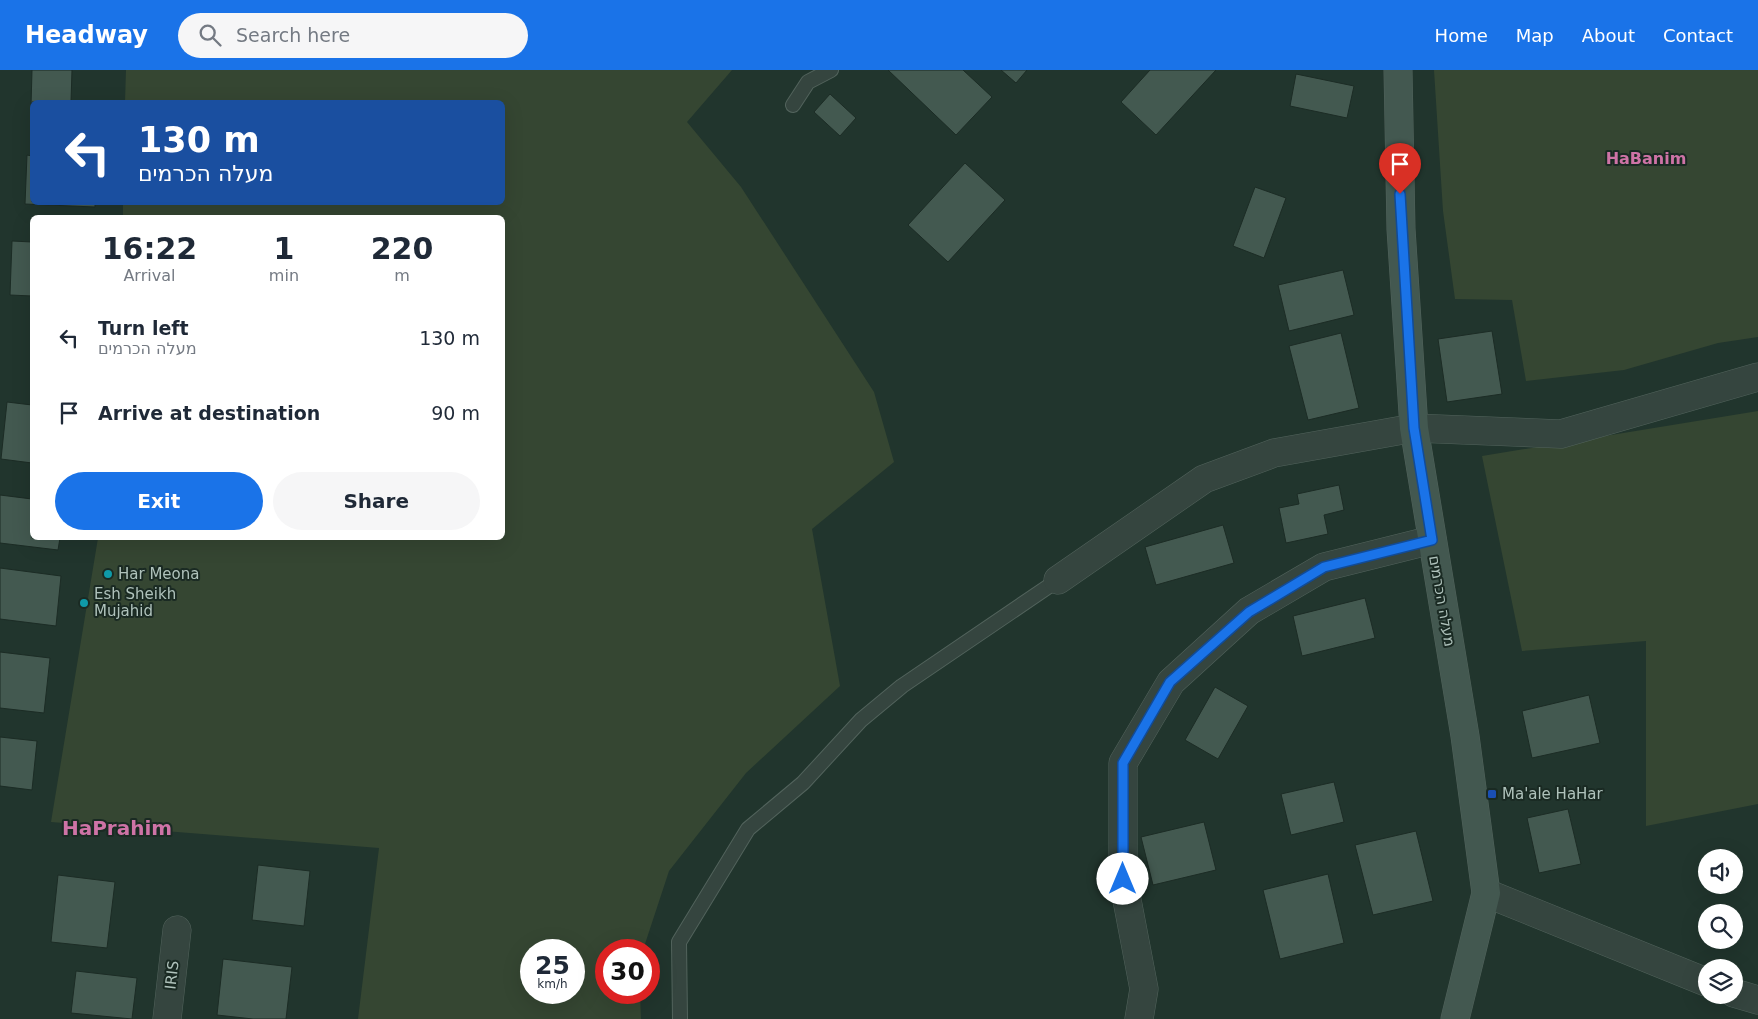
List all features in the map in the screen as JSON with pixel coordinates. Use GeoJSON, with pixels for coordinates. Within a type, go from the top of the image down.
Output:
{"type":"FeatureCollection","features":[{"type":"Feature","properties":{"kind":"street","name":"מעלה הכרמים"},"geometry":{"type":"LineString","coordinates":[[1400,76],[1401,229],[1414,428],[1465,736],[1486,893],[1454,1019]]}},
{"type":"Feature","properties":{"kind":"street"},"geometry":{"type":"LineString","coordinates":[[1058,580],[1204,478],[1274,453],[1414,428],[1561,434],[1758,377]]}},
{"type":"Feature","properties":{"kind":"street"},"geometry":{"type":"LineString","coordinates":[[1140,1019],[1144,989],[1123,879],[1123,763],[1170,682],[1249,612],[1324,567],[1432,540]]}},
{"type":"Feature","properties":{"kind":"street"},"geometry":{"type":"LineString","coordinates":[[1486,893],[1698,979]]}},
{"type":"Feature","properties":{"kind":"street","name":"IRIS"},"geometry":{"type":"LineString","coordinates":[[167,1019],[177,930]]}},
{"type":"Feature","properties":{"kind":"street"},"geometry":{"type":"LineString","coordinates":[[1743,996],[1758,1000]]}},
{"type":"Feature","properties":{"kind":"lane"},"geometry":{"type":"LineString","coordinates":[[793,104],[808,82],[831,70]]}},
{"type":"Feature","properties":{"kind":"lane"},"geometry":{"type":"LineString","coordinates":[[680,1019],[679,942],[748,828],[803,783],[861,720],[888,698],[1058,580]]}},
{"type":"Feature","properties":{"kind":"green space"},"geometry":{"type":"Polygon","coordinates":[[[126,70],[732,70],[687,122],[741,187],[874,392],[894,462],[812,529],[840,686],[746,773],[669,871],[647,939],[595,939],[595,1004],[640,1004],[641,1019],[358,1019],[379,848],[51,822],[98,540],[505,540],[505,215],[123,215],[123,205],[505,205],[505,100],[125,100],[126,70]]]}},
{"type":"Feature","properties":{"kind":"green space"},"geometry":{"type":"Polygon","coordinates":[[[1434,70],[1758,70],[1758,337],[1718,343],[1624,370],[1526,381],[1512,300],[1455,299],[1443,211],[1434,70]]]}},
{"type":"Feature","properties":{"kind":"green space"},"geometry":{"type":"Polygon","coordinates":[[[1758,411],[1758,804],[1646,826],[1646,641],[1522,651],[1482,456],[1758,411]]]}},
{"type":"Feature","properties":{"kind":"building"},"geometry":{"type":"Polygon","coordinates":[[[32,70],[72,70],[71,100],[31,100],[32,70]]]}},
{"type":"Feature","properties":{"kind":"building"},"geometry":{"type":"Polygon","coordinates":[[[888,70],[963,70],[992,97],[956,135],[888,70]]]}},
{"type":"Feature","properties":{"kind":"building"},"geometry":{"type":"Polygon","coordinates":[[[1001,70],[1027,70],[1016,83],[1001,70]]]}},
{"type":"Feature","properties":{"kind":"building"},"geometry":{"type":"Polygon","coordinates":[[[1150,70],[1216,70],[1156,135],[1121,102],[1150,70]]]}},
{"type":"Feature","properties":{"kind":"building"},"geometry":{"type":"Polygon","coordinates":[[[1296,74],[1354,86],[1347,118],[1290,106],[1296,74]]]}},
{"type":"Feature","properties":{"kind":"building"},"geometry":{"type":"Polygon","coordinates":[[[830,94],[856,118],[840,136],[814,112],[830,94]]]}},
{"type":"Feature","properties":{"kind":"building"},"geometry":{"type":"Polygon","coordinates":[[[27,155],[30,156],[30,204],[25,204],[27,155]]]}},
{"type":"Feature","properties":{"kind":"building"},"geometry":{"type":"Polygon","coordinates":[[[965,163],[1005,200],[948,262],[908,225],[965,163]]]}},
{"type":"Feature","properties":{"kind":"building"},"geometry":{"type":"Polygon","coordinates":[[[1255,187],[1286,198],[1264,258],[1233,246],[1255,187]]]}},
{"type":"Feature","properties":{"kind":"building"},"geometry":{"type":"Polygon","coordinates":[[[48,205],[95,205],[95,207],[48,205]]]}},
{"type":"Feature","properties":{"kind":"building"},"geometry":{"type":"Polygon","coordinates":[[[12,241],[30,242],[30,296],[10,295],[12,241]]]}},
{"type":"Feature","properties":{"kind":"building"},"geometry":{"type":"Polygon","coordinates":[[[1343,270],[1354,315],[1289,331],[1278,285],[1343,270]]]}},
{"type":"Feature","properties":{"kind":"building"},"geometry":{"type":"Polygon","coordinates":[[[1492,331],[1502,394],[1447,402],[1438,339],[1492,331]]]}},
{"type":"Feature","properties":{"kind":"building"},"geometry":{"type":"Polygon","coordinates":[[[1341,333],[1359,408],[1308,420],[1289,346],[1341,333]]]}},
{"type":"Feature","properties":{"kind":"building"},"geometry":{"type":"Polygon","coordinates":[[[7,402],[30,405],[30,463],[1,459],[7,402]]]}},
{"type":"Feature","properties":{"kind":"building"},"geometry":{"type":"Polygon","coordinates":[[[1339,485],[1344,510],[1324,515],[1328,534],[1286,543],[1279,508],[1299,504],[1297,494],[1339,485]]]}},
{"type":"Feature","properties":{"kind":"building"},"geometry":{"type":"Polygon","coordinates":[[[0,495],[30,499],[30,540],[60,540],[58,550],[0,543],[0,495]]]}},
{"type":"Feature","properties":{"kind":"building"},"geometry":{"type":"Polygon","coordinates":[[[1223,525],[1234,563],[1156,585],[1145,547],[1223,525]]]}},
{"type":"Feature","properties":{"kind":"building"},"geometry":{"type":"Polygon","coordinates":[[[0,568],[61,576],[56,626],[0,619],[0,568]]]}},
{"type":"Feature","properties":{"kind":"building"},"geometry":{"type":"Polygon","coordinates":[[[1365,598],[1375,638],[1302,656],[1293,616],[1365,598]]]}},
{"type":"Feature","properties":{"kind":"building"},"geometry":{"type":"Polygon","coordinates":[[[0,652],[50,658],[44,713],[0,708],[0,652]]]}},
{"type":"Feature","properties":{"kind":"building"},"geometry":{"type":"Polygon","coordinates":[[[1215,687],[1248,706],[1218,759],[1185,740],[1215,687]]]}},
{"type":"Feature","properties":{"kind":"building"},"geometry":{"type":"Polygon","coordinates":[[[1589,695],[1600,743],[1532,758],[1522,711],[1589,695]]]}},
{"type":"Feature","properties":{"kind":"building"},"geometry":{"type":"Polygon","coordinates":[[[0,737],[37,741],[32,790],[0,786],[0,737]]]}},
{"type":"Feature","properties":{"kind":"building"},"geometry":{"type":"Polygon","coordinates":[[[1334,782],[1344,822],[1291,835],[1281,794],[1334,782]]]}},
{"type":"Feature","properties":{"kind":"building"},"geometry":{"type":"Polygon","coordinates":[[[1568,809],[1581,864],[1539,873],[1527,818],[1568,809]]]}},
{"type":"Feature","properties":{"kind":"building"},"geometry":{"type":"Polygon","coordinates":[[[1204,822],[1216,870],[1153,885],[1141,837],[1204,822]]]}},
{"type":"Feature","properties":{"kind":"building"},"geometry":{"type":"Polygon","coordinates":[[[1416,831],[1433,901],[1373,915],[1355,845],[1416,831]]]}},
{"type":"Feature","properties":{"kind":"building"},"geometry":{"type":"Polygon","coordinates":[[[258,865],[310,871],[304,926],[252,920],[258,865]]]}},
{"type":"Feature","properties":{"kind":"building"},"geometry":{"type":"Polygon","coordinates":[[[1328,874],[1344,943],[1280,959],[1263,890],[1328,874]]]}},
{"type":"Feature","properties":{"kind":"building"},"geometry":{"type":"Polygon","coordinates":[[[58,875],[115,882],[107,948],[51,942],[58,875]]]}},
{"type":"Feature","properties":{"kind":"building"},"geometry":{"type":"Polygon","coordinates":[[[223,959],[292,967],[286,1019],[253,1019],[217,1015],[223,959]]]}},
{"type":"Feature","properties":{"kind":"building"},"geometry":{"type":"Polygon","coordinates":[[[76,971],[137,978],[132,1019],[71,1013],[76,971]]]}},
{"type":"Feature","properties":{"kind":"place","name":"Har Meona"},"geometry":{"type":"Point","coordinates":[108,574]}},
{"type":"Feature","properties":{"kind":"place","name":"Esh Sheikh Mujahid"},"geometry":{"type":"Point","coordinates":[84,603]}},
{"type":"Feature","properties":{"kind":"place","name":"Ma'ale HaHar"},"geometry":{"type":"Point","coordinates":[1492,794]}},
{"type":"Feature","properties":{"kind":"district","name":"HaBanim"},"geometry":{"type":"Point","coordinates":[1646,158]}},
{"type":"Feature","properties":{"kind":"district","name":"HaPrahim"},"geometry":{"type":"Point","coordinates":[117,828]}},
{"type":"Feature","properties":{"kind":"route"},"geometry":{"type":"LineString","coordinates":[[1123,879],[1123,763],[1170,682],[1249,612],[1324,567],[1432,540],[1414,428],[1400,194]]}}]}
